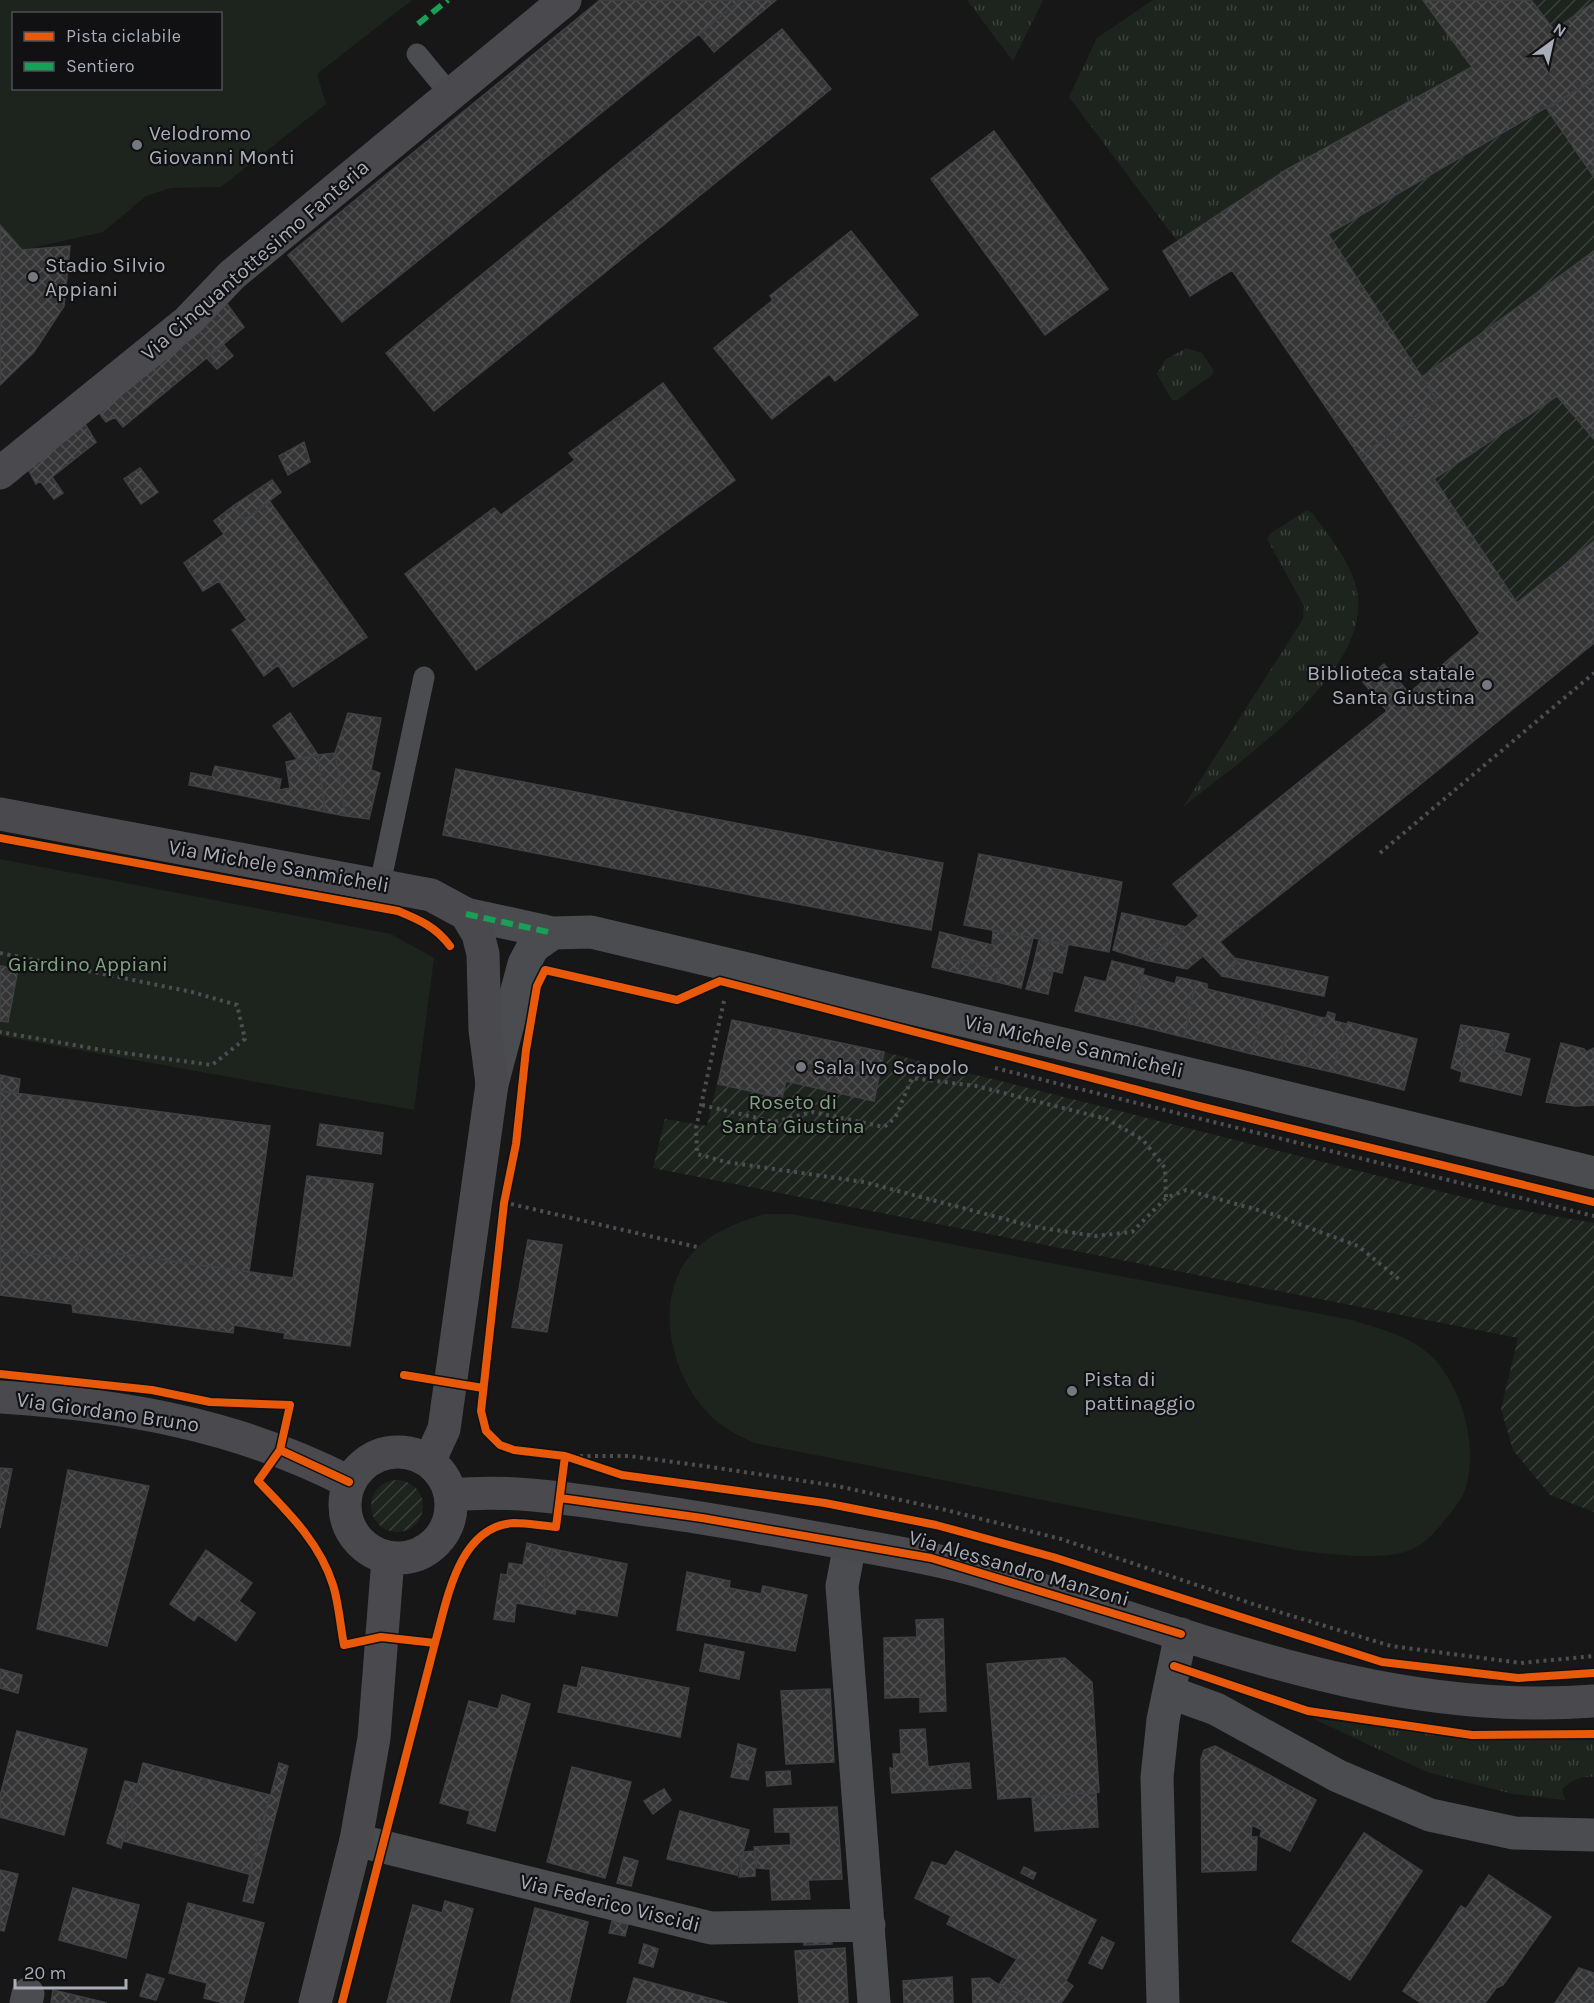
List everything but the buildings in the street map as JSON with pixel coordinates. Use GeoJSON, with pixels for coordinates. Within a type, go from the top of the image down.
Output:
{"type":"FeatureCollection","features":[{"type":"Feature","properties":{"kind":"main road","name":"Via Cinquantottesimo Fanteria"},"geometry":{"type":"LineString","coordinates":[[0,473],[188,321],[232,274],[565,0]]}},
{"type":"Feature","properties":{"kind":"main road","name":"Via Michele Sanmicheli"},"geometry":{"type":"LineString","coordinates":[[0,814],[380,884],[431,895],[466,914]]}},
{"type":"Feature","properties":{"kind":"main road"},"geometry":{"type":"LineString","coordinates":[[429,1462],[444,1429],[492,1084],[485,1030],[483,954],[478,934],[466,914]]}},
{"type":"Feature","properties":{"kind":"main road","name":"Via Giordano Bruno"},"geometry":{"type":"LineString","coordinates":[[0,1397],[55,1401],[175,1419],[224,1431],[280,1450],[350,1482]]}},
{"type":"Feature","properties":{"kind":"main road"},"geometry":{"type":"LineString","coordinates":[[400,1452],[429,1462],[443,1477],[451,1496],[451,1513],[446,1529],[436,1543],[422,1553],[406,1558],[388,1558],[360,1543],[350,1530],[345,1514],[345,1497],[358,1469],[385,1453],[400,1452]]}},
{"type":"Feature","properties":{"kind":"main road","name":"Via Alessandro Manzoni"},"geometry":{"type":"LineString","coordinates":[[451,1496],[484,1492],[560,1498],[702,1518],[931,1558],[1262,1659],[1390,1691],[1468,1702],[1594,1701]]}},
{"type":"Feature","properties":{"kind":"main road"},"geometry":{"type":"LineString","coordinates":[[315,2003],[356,1840],[376,1726],[388,1558]]}},
{"type":"Feature","properties":{"kind":"street","name":"Via Michele Sanmicheli"},"geometry":{"type":"LineString","coordinates":[[466,914],[553,933],[591,932],[1594,1173]]}},
{"type":"Feature","properties":{"kind":"street"},"geometry":{"type":"LineString","coordinates":[[492,1084],[524,964],[533,947],[553,933]]}},
{"type":"Feature","properties":{"kind":"street"},"geometry":{"type":"LineString","coordinates":[[850,1544],[843,1586],[874,2003]]}},
{"type":"Feature","properties":{"kind":"street"},"geometry":{"type":"LineString","coordinates":[[1163,2003],[1157,1777],[1168,1692],[1181,1634]]}},
{"type":"Feature","properties":{"kind":"street"},"geometry":{"type":"LineString","coordinates":[[1168,1692],[1216,1708],[1338,1776],[1430,1815],[1514,1833],[1594,1835]]}},
{"type":"Feature","properties":{"kind":"street","name":"Via Federico Viscidi"},"geometry":{"type":"LineString","coordinates":[[356,1840],[711,1928],[869,1925]]}},
{"type":"Feature","properties":{"kind":"lane"},"geometry":{"type":"LineString","coordinates":[[417,54],[450,94]]}},
{"type":"Feature","properties":{"kind":"lane"},"geometry":{"type":"LineString","coordinates":[[380,884],[424,677]]}},
{"type":"Feature","properties":{"kind":"path"},"geometry":{"type":"LineString","coordinates":[[1380,853],[1594,673]]}},
{"type":"Feature","properties":{"kind":"path"},"geometry":{"type":"LineString","coordinates":[[0,953],[192,992],[237,1005],[245,1039],[212,1065],[102,1050],[0,1032]]}},
{"type":"Feature","properties":{"kind":"path"},"geometry":{"type":"LineString","coordinates":[[732,965],[696,1128],[698,1154],[726,1162],[864,1182],[1035,1227],[1095,1236],[1132,1232],[1166,1198],[1186,1190],[1303,1224],[1358,1246],[1400,1280]]}},
{"type":"Feature","properties":{"kind":"path"},"geometry":{"type":"LineString","coordinates":[[701,1105],[774,1122],[813,1112],[884,1127],[895,1118],[912,1078],[976,1086],[1107,1119],[1143,1140],[1165,1168],[1166,1198]]}},
{"type":"Feature","properties":{"kind":"path"},"geometry":{"type":"LineString","coordinates":[[1215,1124],[1594,1216]]}},
{"type":"Feature","properties":{"kind":"path"},"geometry":{"type":"LineString","coordinates":[[504,1203],[697,1247]]}},
{"type":"Feature","properties":{"kind":"path"},"geometry":{"type":"LineString","coordinates":[[565,1456],[599,1467]]}},
{"type":"Feature","properties":{"kind":"path"},"geometry":{"type":"LineString","coordinates":[[565,1456],[629,1456],[711,1467],[837,1486],[942,1509],[1061,1539],[1256,1605],[1391,1646],[1521,1663],[1594,1656]]}},
{"type":"Feature","properties":{"kind":"green space","name":"Velodromo Giovanni Monti"},"geometry":{"type":"Polygon","coordinates":[[[0,0],[412,0],[317,74],[326,104],[221,187],[171,188],[146,196],[103,232],[31,248],[70,246],[64,306],[34,352],[0,385],[0,0]]]}},
{"type":"Feature","properties":{"kind":"green space"},"geometry":{"type":"Polygon","coordinates":[[[967,0],[1043,0],[1013,61],[967,0]]]}},
{"type":"Feature","properties":{"kind":"green space"},"geometry":{"type":"Polygon","coordinates":[[[1153,0],[1423,0],[1472,67],[1286,170],[1177,241],[1069,97],[1097,38],[1153,0]]]}},
{"type":"Feature","properties":{"kind":"green space"},"geometry":{"type":"Polygon","coordinates":[[[1531,0],[1594,0],[1594,2],[1554,30],[1531,0]]]}},
{"type":"Feature","properties":{"kind":"green space"},"geometry":{"type":"Polygon","coordinates":[[[1547,109],[1594,176],[1594,251],[1422,377],[1328,234],[1547,109]]]}},
{"type":"Feature","properties":{"kind":"green space"},"geometry":{"type":"Polygon","coordinates":[[[1186,348],[1202,353],[1214,371],[1212,375],[1177,400],[1172,400],[1157,374],[1165,360],[1186,348]]]}},
{"type":"Feature","properties":{"kind":"green space"},"geometry":{"type":"Polygon","coordinates":[[[1557,396],[1594,439],[1594,541],[1517,603],[1434,479],[1557,396]]]}},
{"type":"Feature","properties":{"kind":"green space"},"geometry":{"type":"Polygon","coordinates":[[[1307,510],[1313,514],[1334,543],[1352,575],[1358,598],[1355,628],[1341,658],[1320,687],[1294,716],[1235,767],[1183,807],[1303,619],[1304,606],[1267,539],[1271,533],[1307,510]]]}},
{"type":"Feature","properties":{"kind":"green space","name":"Giardino Appiani"},"geometry":{"type":"Polygon","coordinates":[[[0,859],[391,934],[434,958],[414,1110],[0,1036],[0,859]]]}},
{"type":"Feature","properties":{"kind":"green space","name":"Roseto di Santa Giustina"},"geometry":{"type":"Polygon","coordinates":[[[732,1020],[884,1052],[1503,1207],[1594,1223],[1594,1512],[1550,1495],[1513,1450],[1501,1409],[1518,1338],[653,1168],[665,1119],[707,1126],[732,1020]]]}},
{"type":"Feature","properties":{"kind":"green space","name":"Pista di pattinaggio"},"geometry":{"type":"Polygon","coordinates":[[[764,1214],[792,1214],[1352,1320],[1393,1333],[1412,1342],[1430,1355],[1451,1382],[1459,1399],[1468,1434],[1470,1452],[1466,1487],[1457,1505],[1435,1532],[1414,1548],[1389,1555],[1351,1556],[1301,1551],[754,1443],[718,1422],[694,1396],[675,1354],[670,1331],[670,1308],[674,1285],[683,1265],[698,1247],[721,1231],[764,1214]]]}},
{"type":"Feature","properties":{"kind":"green space"},"geometry":{"type":"Polygon","coordinates":[[[397,1480],[407,1482],[415,1488],[421,1496],[423,1506],[421,1516],[415,1524],[407,1530],[397,1532],[387,1530],[379,1524],[373,1516],[371,1506],[373,1496],[379,1488],[387,1482],[397,1480]]]}},
{"type":"Feature","properties":{"kind":"green space"},"geometry":{"type":"Polygon","coordinates":[[[1312,1718],[1470,1739],[1594,1740],[1594,1777],[1580,1778],[1562,1789],[1565,1800],[1513,1794],[1427,1772],[1312,1718]]]}},
{"type":"Feature","properties":{"kind":"marked path"},"geometry":{"type":"LineString","coordinates":[[418,24],[448,0]]}},
{"type":"Feature","properties":{"kind":"marked path"},"geometry":{"type":"LineString","coordinates":[[466,914],[553,933]]}},
{"type":"Feature","properties":{"kind":"cycle path"},"geometry":{"type":"LineString","coordinates":[[0,838],[398,911],[427,925],[450,946]]}},
{"type":"Feature","properties":{"kind":"cycle path"},"geometry":{"type":"LineString","coordinates":[[1594,1202],[1203,1107],[720,981],[677,1000],[545,970],[537,986],[526,1050],[516,1144],[504,1203],[481,1411],[486,1431],[500,1445],[514,1450],[565,1456],[622,1475],[825,1503],[936,1525],[1053,1557],[1382,1662],[1518,1678],[1594,1673]]}},
{"type":"Feature","properties":{"kind":"cycle path"},"geometry":{"type":"LineString","coordinates":[[0,1374],[152,1390],[210,1402],[290,1405],[280,1450],[258,1481],[302,1529],[320,1555],[335,1592],[344,1645],[381,1637],[435,1643]]}},
{"type":"Feature","properties":{"kind":"cycle path"},"geometry":{"type":"LineString","coordinates":[[404,1375],[483,1388]]}},
{"type":"Feature","properties":{"kind":"cycle path"},"geometry":{"type":"LineString","coordinates":[[280,1450],[349,1482]]}},
{"type":"Feature","properties":{"kind":"cycle path"},"geometry":{"type":"LineString","coordinates":[[342,2003],[445,1607],[458,1568],[480,1537],[495,1527],[514,1523],[556,1527],[565,1456]]}},
{"type":"Feature","properties":{"kind":"cycle path"},"geometry":{"type":"LineString","coordinates":[[560,1498],[702,1518],[931,1558],[1181,1634]]}},
{"type":"Feature","properties":{"kind":"cycle path"},"geometry":{"type":"LineString","coordinates":[[1174,1666],[1308,1711],[1472,1735],[1594,1734]]}},
{"type":"Feature","properties":{"kind":"place","name":"Velodromo Giovanni Monti"},"geometry":{"type":"Point","coordinates":[137,145]}},
{"type":"Feature","properties":{"kind":"place","name":"Stadio Silvio Appiani"},"geometry":{"type":"Point","coordinates":[33,277]}},
{"type":"Feature","properties":{"kind":"place","name":"Biblioteca statale Santa Giustina"},"geometry":{"type":"Point","coordinates":[1487,685]}},
{"type":"Feature","properties":{"kind":"place","name":"Sala Ivo Scapolo"},"geometry":{"type":"Point","coordinates":[801,1067]}},
{"type":"Feature","properties":{"kind":"place","name":"Pista di pattinaggio"},"geometry":{"type":"Point","coordinates":[1072,1391]}}]}
